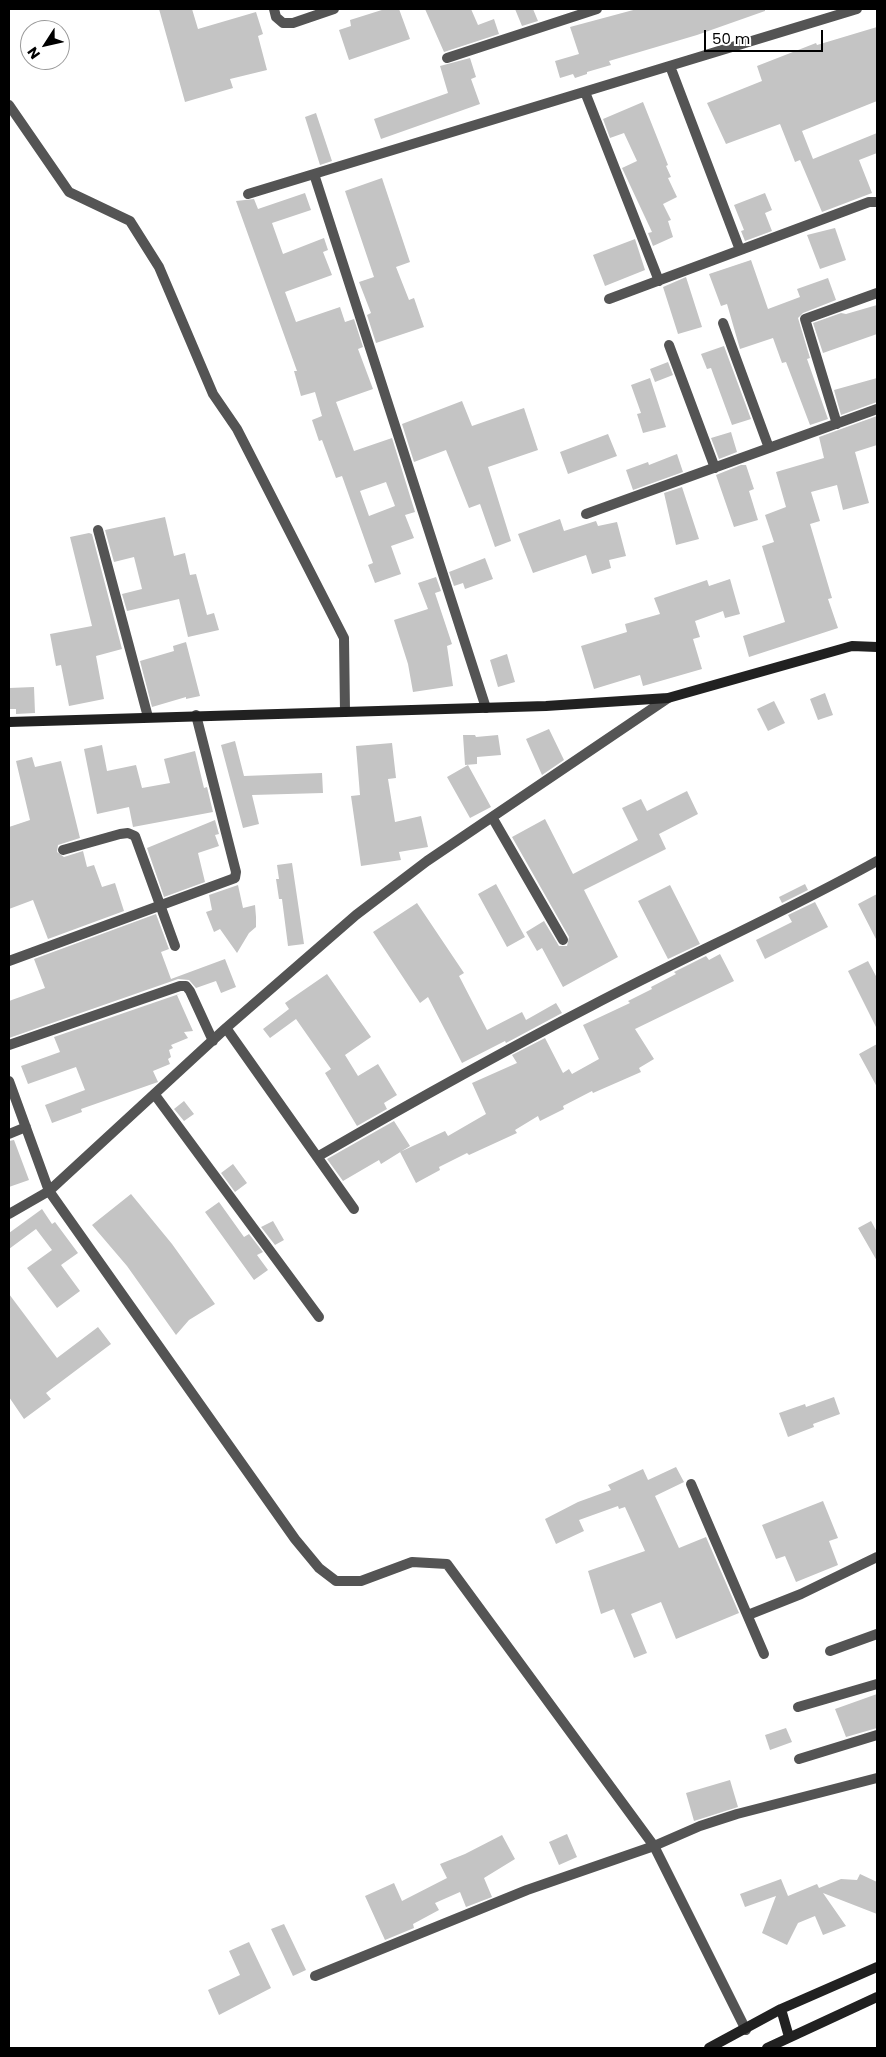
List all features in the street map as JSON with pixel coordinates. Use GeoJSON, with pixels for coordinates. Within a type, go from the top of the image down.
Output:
{"type":"FeatureCollection","features":[{"type":"Feature","properties":{"kind":"main road"},"geometry":{"type":"LineString","coordinates":[[9,722],[196,715],[486,708],[668,698],[852,646],[877,647]]}},
{"type":"Feature","properties":{"kind":"main road"},"geometry":{"type":"LineString","coordinates":[[709,2048],[746,2030],[781,2009],[877,1967]]}},
{"type":"Feature","properties":{"kind":"main road"},"geometry":{"type":"LineString","coordinates":[[767,2048],[877,1997]]}},
{"type":"Feature","properties":{"kind":"main road"},"geometry":{"type":"LineString","coordinates":[[781,2009],[789,2037]]}},
{"type":"Feature","properties":{"kind":"street"},"geometry":{"type":"LineString","coordinates":[[274,9],[276,17],[283,23],[293,23],[334,9]]}},
{"type":"Feature","properties":{"kind":"street"},"geometry":{"type":"LineString","coordinates":[[447,58],[597,9]]}},
{"type":"Feature","properties":{"kind":"street"},"geometry":{"type":"LineString","coordinates":[[248,194],[857,9]]}},
{"type":"Feature","properties":{"kind":"street"},"geometry":{"type":"LineString","coordinates":[[670,66],[740,250]]}},
{"type":"Feature","properties":{"kind":"street"},"geometry":{"type":"LineString","coordinates":[[585,92],[659,280]]}},
{"type":"Feature","properties":{"kind":"street"},"geometry":{"type":"LineString","coordinates":[[9,105],[69,192],[130,221],[159,267],[213,394],[237,429],[344,638],[346,712]]}},
{"type":"Feature","properties":{"kind":"street"},"geometry":{"type":"LineString","coordinates":[[314,174],[486,708]]}},
{"type":"Feature","properties":{"kind":"street"},"geometry":{"type":"LineString","coordinates":[[609,299],[869,202],[877,202]]}},
{"type":"Feature","properties":{"kind":"street"},"geometry":{"type":"LineString","coordinates":[[837,424],[805,319],[877,293]]}},
{"type":"Feature","properties":{"kind":"street"},"geometry":{"type":"LineString","coordinates":[[723,323],[770,448]]}},
{"type":"Feature","properties":{"kind":"street"},"geometry":{"type":"LineString","coordinates":[[669,345],[715,468]]}},
{"type":"Feature","properties":{"kind":"street"},"geometry":{"type":"LineString","coordinates":[[586,514],[877,409]]}},
{"type":"Feature","properties":{"kind":"street"},"geometry":{"type":"LineString","coordinates":[[98,530],[148,717]]}},
{"type":"Feature","properties":{"kind":"street"},"geometry":{"type":"LineString","coordinates":[[9,1214],[49,1190],[226,1028],[356,915],[427,861],[668,698]]}},
{"type":"Feature","properties":{"kind":"street"},"geometry":{"type":"LineString","coordinates":[[9,961],[235,878],[236,872],[196,715]]}},
{"type":"Feature","properties":{"kind":"street"},"geometry":{"type":"LineString","coordinates":[[492,817],[563,940]]}},
{"type":"Feature","properties":{"kind":"street"},"geometry":{"type":"LineString","coordinates":[[63,850],[120,834],[128,833],[135,836],[175,946]]}},
{"type":"Feature","properties":{"kind":"street"},"geometry":{"type":"LineString","coordinates":[[317,1157],[427,1094],[591,1006],[765,920],[877,861]]}},
{"type":"Feature","properties":{"kind":"street"},"geometry":{"type":"LineString","coordinates":[[9,1045],[180,986],[186,986],[190,991],[213,1041]]}},
{"type":"Feature","properties":{"kind":"street"},"geometry":{"type":"LineString","coordinates":[[226,1028],[354,1210]]}},
{"type":"Feature","properties":{"kind":"street"},"geometry":{"type":"LineString","coordinates":[[9,1081],[49,1190],[289,1531],[319,1568],[336,1581],[361,1581],[412,1562],[447,1564],[654,1846],[746,2030]]}},
{"type":"Feature","properties":{"kind":"street"},"geometry":{"type":"LineString","coordinates":[[155,1095],[319,1317]]}},
{"type":"Feature","properties":{"kind":"street"},"geometry":{"type":"LineString","coordinates":[[9,1134],[26,1128]]}},
{"type":"Feature","properties":{"kind":"street"},"geometry":{"type":"LineString","coordinates":[[691,1484],[764,1654]]}},
{"type":"Feature","properties":{"kind":"street"},"geometry":{"type":"LineString","coordinates":[[748,1615],[802,1594],[877,1556]]}},
{"type":"Feature","properties":{"kind":"street"},"geometry":{"type":"LineString","coordinates":[[830,1651],[877,1634]]}},
{"type":"Feature","properties":{"kind":"street"},"geometry":{"type":"LineString","coordinates":[[798,1708],[877,1684]]}},
{"type":"Feature","properties":{"kind":"street"},"geometry":{"type":"LineString","coordinates":[[799,1759],[877,1735]]}},
{"type":"Feature","properties":{"kind":"street"},"geometry":{"type":"LineString","coordinates":[[315,1976],[527,1890],[654,1846],[700,1826],[737,1814],[877,1778]]}},
{"type":"Feature","properties":{"kind":"building"},"geometry":{"type":"Polygon","coordinates":[[[159,9],[192,9],[198,29],[256,12],[263,34],[258,36],[267,70],[230,79],[233,88],[185,102],[159,9]]]}},
{"type":"Feature","properties":{"kind":"building"},"geometry":{"type":"Polygon","coordinates":[[[385,9],[399,9],[410,39],[349,60],[339,30],[351,26],[350,20],[385,9]]]}},
{"type":"Feature","properties":{"kind":"building"},"geometry":{"type":"Polygon","coordinates":[[[425,9],[471,9],[478,25],[494,19],[499,34],[444,52],[425,9]]]}},
{"type":"Feature","properties":{"kind":"building"},"geometry":{"type":"Polygon","coordinates":[[[515,9],[533,9],[538,21],[522,26],[515,9]]]}},
{"type":"Feature","properties":{"kind":"building"},"geometry":{"type":"Polygon","coordinates":[[[637,9],[765,9],[765,11],[697,35],[609,61],[611,65],[587,72],[587,74],[575,78],[573,74],[560,78],[555,61],[579,54],[570,27],[637,9]]]}},
{"type":"Feature","properties":{"kind":"building"},"geometry":{"type":"Polygon","coordinates":[[[877,27],[877,101],[802,131],[813,159],[877,133],[877,153],[859,160],[872,193],[822,212],[800,160],[795,162],[780,124],[726,144],[707,103],[762,81],[757,66],[816,43],[817,45],[877,27]]]}},
{"type":"Feature","properties":{"kind":"building"},"geometry":{"type":"Polygon","coordinates":[[[470,58],[476,77],[471,79],[480,104],[381,139],[374,119],[448,93],[440,66],[470,58]]]}},
{"type":"Feature","properties":{"kind":"building"},"geometry":{"type":"Polygon","coordinates":[[[643,102],[668,165],[666,166],[671,177],[668,178],[677,197],[663,204],[671,220],[668,221],[673,237],[653,246],[648,233],[652,232],[622,168],[637,161],[624,133],[610,138],[603,119],[643,102]]]}},
{"type":"Feature","properties":{"kind":"building"},"geometry":{"type":"Polygon","coordinates":[[[316,113],[332,161],[320,165],[305,117],[316,113]]]}},
{"type":"Feature","properties":{"kind":"building"},"geometry":{"type":"Polygon","coordinates":[[[382,178],[410,262],[396,267],[409,300],[414,298],[424,327],[376,343],[367,315],[371,313],[359,282],[374,277],[345,191],[382,178]]]}},
{"type":"Feature","properties":{"kind":"building"},"geometry":{"type":"Polygon","coordinates":[[[305,193],[311,210],[272,223],[283,254],[324,238],[328,250],[323,252],[332,275],[285,292],[296,322],[340,307],[345,322],[354,319],[363,347],[358,349],[373,389],[336,402],[354,451],[392,438],[415,512],[405,515],[414,538],[391,546],[401,574],[375,583],[368,565],[373,563],[342,476],[336,478],[322,440],[319,441],[312,420],[322,416],[315,392],[301,396],[294,371],[297,371],[236,201],[254,199],[258,209],[305,193]],[[386,482],[360,491],[369,516],[395,506],[386,482]]]}},
{"type":"Feature","properties":{"kind":"building"},"geometry":{"type":"Polygon","coordinates":[[[765,193],[772,210],[765,213],[772,231],[745,241],[741,231],[744,230],[734,205],[765,193]]]}},
{"type":"Feature","properties":{"kind":"building"},"geometry":{"type":"Polygon","coordinates":[[[835,228],[846,260],[820,269],[807,235],[835,228]]]}},
{"type":"Feature","properties":{"kind":"building"},"geometry":{"type":"Polygon","coordinates":[[[635,239],[645,270],[605,286],[593,255],[635,239]]]}},
{"type":"Feature","properties":{"kind":"building"},"geometry":{"type":"Polygon","coordinates":[[[751,260],[768,309],[800,297],[797,289],[828,278],[836,300],[803,313],[798,318],[810,358],[807,359],[828,419],[810,425],[786,362],[782,363],[773,338],[740,349],[727,304],[721,306],[709,274],[751,260]]]}},
{"type":"Feature","properties":{"kind":"building"},"geometry":{"type":"Polygon","coordinates":[[[686,277],[702,327],[678,334],[663,287],[686,277]]]}},
{"type":"Feature","properties":{"kind":"building"},"geometry":{"type":"Polygon","coordinates":[[[877,305],[877,334],[823,353],[813,323],[841,313],[846,314],[877,305]]]}},
{"type":"Feature","properties":{"kind":"building"},"geometry":{"type":"Polygon","coordinates":[[[724,346],[751,419],[732,425],[711,368],[707,369],[701,354],[724,346]]]}},
{"type":"Feature","properties":{"kind":"building"},"geometry":{"type":"Polygon","coordinates":[[[668,362],[673,375],[655,382],[650,369],[668,362]]]}},
{"type":"Feature","properties":{"kind":"building"},"geometry":{"type":"Polygon","coordinates":[[[650,378],[666,427],[643,433],[637,414],[641,413],[631,385],[650,378]]]}},
{"type":"Feature","properties":{"kind":"building"},"geometry":{"type":"Polygon","coordinates":[[[877,378],[877,402],[841,415],[834,390],[877,378]]]}},
{"type":"Feature","properties":{"kind":"building"},"geometry":{"type":"Polygon","coordinates":[[[462,401],[472,426],[524,408],[538,450],[488,467],[511,541],[495,547],[480,504],[469,508],[446,450],[414,462],[402,424],[462,401]]]}},
{"type":"Feature","properties":{"kind":"building"},"geometry":{"type":"Polygon","coordinates":[[[877,416],[877,445],[855,452],[869,503],[843,510],[837,485],[811,492],[820,521],[810,524],[832,598],[828,599],[838,628],[749,657],[743,636],[785,622],[762,546],[774,542],[765,515],[786,507],[776,472],[824,458],[819,437],[877,416]]]}},
{"type":"Feature","properties":{"kind":"building"},"geometry":{"type":"Polygon","coordinates":[[[731,432],[737,452],[719,459],[711,438],[731,432]]]}},
{"type":"Feature","properties":{"kind":"building"},"geometry":{"type":"Polygon","coordinates":[[[608,434],[617,456],[568,474],[560,452],[608,434]]]}},
{"type":"Feature","properties":{"kind":"building"},"geometry":{"type":"Polygon","coordinates":[[[677,454],[683,472],[633,490],[626,470],[648,462],[649,465],[677,454]]]}},
{"type":"Feature","properties":{"kind":"building"},"geometry":{"type":"Polygon","coordinates":[[[741,465],[746,465],[754,489],[749,491],[758,520],[734,527],[716,475],[741,465]]]}},
{"type":"Feature","properties":{"kind":"building"},"geometry":{"type":"Polygon","coordinates":[[[682,487],[699,539],[676,545],[664,493],[682,487]]]}},
{"type":"Feature","properties":{"kind":"building"},"geometry":{"type":"Polygon","coordinates":[[[165,517],[174,556],[185,553],[190,575],[196,574],[207,615],[214,613],[219,630],[188,637],[179,599],[127,611],[122,594],[142,589],[134,557],[114,562],[105,530],[165,517]]]}},
{"type":"Feature","properties":{"kind":"building"},"geometry":{"type":"Polygon","coordinates":[[[560,519],[564,531],[596,521],[598,526],[617,522],[626,556],[609,560],[611,568],[592,574],[586,555],[533,573],[518,534],[560,519]]]}},
{"type":"Feature","properties":{"kind":"building"},"geometry":{"type":"Polygon","coordinates":[[[92,534],[122,649],[96,656],[104,699],[69,706],[61,665],[56,666],[50,634],[92,626],[70,537],[92,534]]]}},
{"type":"Feature","properties":{"kind":"building"},"geometry":{"type":"Polygon","coordinates":[[[485,558],[493,579],[465,589],[463,583],[454,586],[449,572],[485,558]]]}},
{"type":"Feature","properties":{"kind":"building"},"geometry":{"type":"Polygon","coordinates":[[[436,577],[441,591],[435,593],[452,644],[447,646],[453,686],[413,692],[408,664],[394,620],[428,609],[418,583],[436,577]]]}},
{"type":"Feature","properties":{"kind":"building"},"geometry":{"type":"Polygon","coordinates":[[[730,579],[740,614],[725,618],[723,611],[695,621],[700,637],[693,639],[702,669],[643,686],[640,675],[594,689],[581,646],[627,632],[625,624],[660,614],[654,598],[707,580],[709,586],[730,579]]]}},
{"type":"Feature","properties":{"kind":"building"},"geometry":{"type":"Polygon","coordinates":[[[186,642],[200,696],[186,699],[186,697],[152,707],[140,661],[174,651],[173,646],[186,642]]]}},
{"type":"Feature","properties":{"kind":"building"},"geometry":{"type":"Polygon","coordinates":[[[507,654],[515,682],[498,687],[490,660],[507,654]]]}},
{"type":"Feature","properties":{"kind":"building"},"geometry":{"type":"Polygon","coordinates":[[[34,687],[35,713],[16,714],[16,709],[9,709],[9,688],[34,687]]]}},
{"type":"Feature","properties":{"kind":"building"},"geometry":{"type":"Polygon","coordinates":[[[825,693],[833,715],[818,720],[810,699],[825,693]]]}},
{"type":"Feature","properties":{"kind":"building"},"geometry":{"type":"Polygon","coordinates":[[[774,701],[785,723],[768,731],[757,709],[774,701]]]}},
{"type":"Feature","properties":{"kind":"building"},"geometry":{"type":"Polygon","coordinates":[[[549,729],[564,760],[542,775],[526,739],[549,729]]]}},
{"type":"Feature","properties":{"kind":"building"},"geometry":{"type":"Polygon","coordinates":[[[463,735],[475,735],[476,737],[498,735],[501,755],[477,757],[477,764],[465,765],[463,735]]]}},
{"type":"Feature","properties":{"kind":"building"},"geometry":{"type":"Polygon","coordinates":[[[235,741],[244,776],[322,773],[323,793],[252,795],[259,824],[243,828],[221,745],[235,741]]]}},
{"type":"Feature","properties":{"kind":"building"},"geometry":{"type":"Polygon","coordinates":[[[392,743],[396,778],[388,779],[395,822],[421,816],[428,847],[399,852],[401,860],[361,866],[351,796],[360,795],[356,746],[392,743]]]}},
{"type":"Feature","properties":{"kind":"building"},"geometry":{"type":"Polygon","coordinates":[[[102,745],[107,771],[136,765],[142,788],[170,783],[164,759],[195,751],[204,788],[207,787],[213,812],[133,827],[129,807],[97,814],[84,749],[102,745]]]}},
{"type":"Feature","properties":{"kind":"building"},"geometry":{"type":"Polygon","coordinates":[[[32,757],[35,767],[61,761],[80,838],[58,845],[57,852],[64,857],[83,851],[87,867],[94,865],[102,887],[115,883],[124,911],[48,939],[33,900],[9,909],[9,827],[30,820],[16,761],[32,757]]]}},
{"type":"Feature","properties":{"kind":"building"},"geometry":{"type":"Polygon","coordinates":[[[468,765],[491,807],[470,818],[447,777],[468,765]]]}},
{"type":"Feature","properties":{"kind":"building"},"geometry":{"type":"Polygon","coordinates":[[[687,791],[698,814],[659,834],[666,849],[584,890],[618,957],[563,987],[542,948],[537,951],[526,932],[544,921],[559,946],[567,946],[569,937],[512,837],[545,819],[573,874],[638,840],[622,808],[641,799],[647,811],[687,791]]]}},
{"type":"Feature","properties":{"kind":"building"},"geometry":{"type":"Polygon","coordinates":[[[215,820],[219,834],[215,835],[219,846],[198,853],[205,882],[164,897],[147,848],[215,820]]]}},
{"type":"Feature","properties":{"kind":"building"},"geometry":{"type":"Polygon","coordinates":[[[292,863],[304,944],[288,946],[282,899],[279,899],[276,879],[279,879],[277,865],[292,863]]]}},
{"type":"Feature","properties":{"kind":"building"},"geometry":{"type":"Polygon","coordinates":[[[496,884],[525,937],[507,947],[478,894],[496,884]]]}},
{"type":"Feature","properties":{"kind":"building"},"geometry":{"type":"Polygon","coordinates":[[[805,884],[808,890],[782,903],[779,897],[805,884]]]}},
{"type":"Feature","properties":{"kind":"building"},"geometry":{"type":"Polygon","coordinates":[[[238,885],[243,908],[255,905],[256,927],[249,933],[237,953],[220,929],[214,932],[206,912],[212,910],[209,895],[238,885]]]}},
{"type":"Feature","properties":{"kind":"building"},"geometry":{"type":"Polygon","coordinates":[[[670,885],[700,944],[668,959],[638,901],[670,885]]]}},
{"type":"Feature","properties":{"kind":"building"},"geometry":{"type":"Polygon","coordinates":[[[877,894],[877,941],[858,904],[877,894]]]}},
{"type":"Feature","properties":{"kind":"building"},"geometry":{"type":"Polygon","coordinates":[[[815,902],[828,927],[765,959],[756,940],[792,922],[788,915],[815,902]]]}},
{"type":"Feature","properties":{"kind":"building"},"geometry":{"type":"Polygon","coordinates":[[[417,903],[464,973],[459,976],[487,1030],[522,1012],[526,1020],[556,1003],[562,1013],[506,1043],[505,1041],[462,1063],[428,997],[420,1003],[373,932],[417,903]]]}},
{"type":"Feature","properties":{"kind":"building"},"geometry":{"type":"Polygon","coordinates":[[[156,914],[169,949],[161,952],[171,979],[225,959],[236,987],[221,993],[216,981],[196,988],[189,980],[178,979],[9,1038],[9,1001],[45,988],[34,959],[156,914]]]}},
{"type":"Feature","properties":{"kind":"building"},"geometry":{"type":"Polygon","coordinates":[[[720,954],[734,981],[635,1029],[654,1059],[639,1068],[641,1072],[593,1093],[592,1091],[563,1106],[564,1109],[540,1121],[538,1116],[515,1130],[517,1133],[469,1155],[467,1153],[439,1167],[440,1170],[416,1183],[400,1152],[445,1131],[448,1136],[486,1114],[472,1083],[517,1063],[512,1055],[545,1038],[563,1073],[569,1069],[572,1074],[599,1059],[583,1025],[630,1003],[628,1001],[676,974],[674,972],[706,956],[709,960],[720,954]]]}},
{"type":"Feature","properties":{"kind":"building"},"geometry":{"type":"Polygon","coordinates":[[[868,961],[877,978],[877,1029],[848,971],[868,961]]]}},
{"type":"Feature","properties":{"kind":"building"},"geometry":{"type":"Polygon","coordinates":[[[327,974],[371,1037],[345,1055],[358,1076],[378,1064],[397,1095],[384,1103],[387,1109],[357,1126],[325,1073],[331,1069],[296,1019],[270,1038],[263,1029],[289,1009],[285,1003],[327,974]]]}},
{"type":"Feature","properties":{"kind":"building"},"geometry":{"type":"Polygon","coordinates":[[[182,993],[177,995],[193,1031],[184,1032],[188,1038],[171,1045],[173,1048],[169,1050],[171,1057],[168,1059],[170,1064],[153,1071],[158,1082],[81,1109],[82,1112],[52,1123],[45,1105],[85,1090],[76,1067],[28,1084],[21,1066],[60,1052],[54,1037],[182,993]]]}},
{"type":"Feature","properties":{"kind":"building"},"geometry":{"type":"Polygon","coordinates":[[[877,1044],[877,1087],[859,1054],[877,1044]]]}},
{"type":"Feature","properties":{"kind":"building"},"geometry":{"type":"Polygon","coordinates":[[[184,1101],[194,1114],[184,1121],[174,1109],[184,1101]]]}},
{"type":"Feature","properties":{"kind":"building"},"geometry":{"type":"Polygon","coordinates":[[[394,1121],[410,1146],[381,1164],[379,1160],[343,1181],[327,1159],[394,1121]]]}},
{"type":"Feature","properties":{"kind":"building"},"geometry":{"type":"Polygon","coordinates":[[[14,1140],[29,1180],[9,1187],[9,1141],[14,1140]]]}},
{"type":"Feature","properties":{"kind":"building"},"geometry":{"type":"Polygon","coordinates":[[[233,1164],[247,1183],[235,1192],[221,1173],[233,1164]]]}},
{"type":"Feature","properties":{"kind":"building"},"geometry":{"type":"Polygon","coordinates":[[[131,1194],[172,1244],[215,1304],[189,1320],[176,1335],[127,1266],[92,1225],[131,1194]]]}},
{"type":"Feature","properties":{"kind":"building"},"geometry":{"type":"Polygon","coordinates":[[[219,1202],[244,1237],[249,1234],[263,1252],[257,1255],[268,1270],[254,1280],[205,1212],[219,1202]]]}},
{"type":"Feature","properties":{"kind":"building"},"geometry":{"type":"Polygon","coordinates":[[[42,1209],[52,1224],[55,1222],[78,1253],[61,1265],[80,1291],[57,1308],[27,1268],[52,1250],[36,1229],[9,1249],[9,1233],[42,1209]]]}},
{"type":"Feature","properties":{"kind":"building"},"geometry":{"type":"Polygon","coordinates":[[[273,1221],[284,1240],[275,1245],[261,1227],[273,1221]]]}},
{"type":"Feature","properties":{"kind":"building"},"geometry":{"type":"Polygon","coordinates":[[[871,1221],[877,1232],[877,1261],[858,1228],[871,1221]]]}},
{"type":"Feature","properties":{"kind":"building"},"geometry":{"type":"Polygon","coordinates":[[[9,1294],[57,1358],[98,1327],[111,1344],[46,1393],[51,1399],[24,1419],[9,1397],[9,1294]]]}},
{"type":"Feature","properties":{"kind":"building"},"geometry":{"type":"Polygon","coordinates":[[[834,1397],[840,1414],[813,1424],[814,1427],[788,1437],[779,1413],[805,1404],[806,1407],[834,1397]]]}},
{"type":"Feature","properties":{"kind":"building"},"geometry":{"type":"Polygon","coordinates":[[[676,1467],[684,1482],[655,1496],[679,1548],[706,1537],[739,1613],[676,1639],[661,1602],[631,1614],[647,1653],[634,1658],[614,1609],[601,1614],[588,1571],[645,1551],[625,1507],[619,1509],[618,1506],[579,1520],[584,1531],[556,1544],[545,1519],[578,1502],[611,1490],[608,1485],[643,1469],[648,1480],[676,1467]]]}},
{"type":"Feature","properties":{"kind":"building"},"geometry":{"type":"Polygon","coordinates":[[[823,1501],[838,1538],[829,1541],[838,1565],[796,1582],[785,1556],[776,1559],[762,1525],[823,1501]]]}},
{"type":"Feature","properties":{"kind":"building"},"geometry":{"type":"Polygon","coordinates":[[[877,1694],[877,1728],[846,1737],[835,1709],[877,1694]]]}},
{"type":"Feature","properties":{"kind":"building"},"geometry":{"type":"Polygon","coordinates":[[[786,1728],[792,1742],[770,1750],[765,1735],[786,1728]]]}},
{"type":"Feature","properties":{"kind":"building"},"geometry":{"type":"Polygon","coordinates":[[[730,1780],[738,1807],[694,1821],[686,1793],[730,1780]]]}},
{"type":"Feature","properties":{"kind":"building"},"geometry":{"type":"Polygon","coordinates":[[[567,1834],[577,1857],[559,1865],[549,1842],[567,1834]]]}},
{"type":"Feature","properties":{"kind":"building"},"geometry":{"type":"Polygon","coordinates":[[[502,1835],[515,1859],[484,1878],[492,1897],[466,1907],[460,1892],[435,1903],[439,1910],[413,1924],[414,1928],[385,1940],[365,1896],[394,1883],[402,1901],[447,1878],[440,1864],[465,1854],[502,1835]]]}},
{"type":"Feature","properties":{"kind":"building"},"geometry":{"type":"Polygon","coordinates":[[[860,1874],[877,1882],[877,1914],[823,1893],[846,1926],[823,1935],[815,1916],[798,1923],[787,1945],[762,1933],[776,1896],[745,1907],[740,1894],[781,1879],[788,1896],[817,1884],[819,1888],[841,1879],[857,1880],[860,1874]]]}},
{"type":"Feature","properties":{"kind":"building"},"geometry":{"type":"Polygon","coordinates":[[[284,1924],[306,1970],[293,1976],[271,1929],[284,1924]]]}},
{"type":"Feature","properties":{"kind":"building"},"geometry":{"type":"Polygon","coordinates":[[[249,1942],[271,1988],[219,2015],[208,1990],[240,1975],[229,1951],[249,1942]]]}}]}
